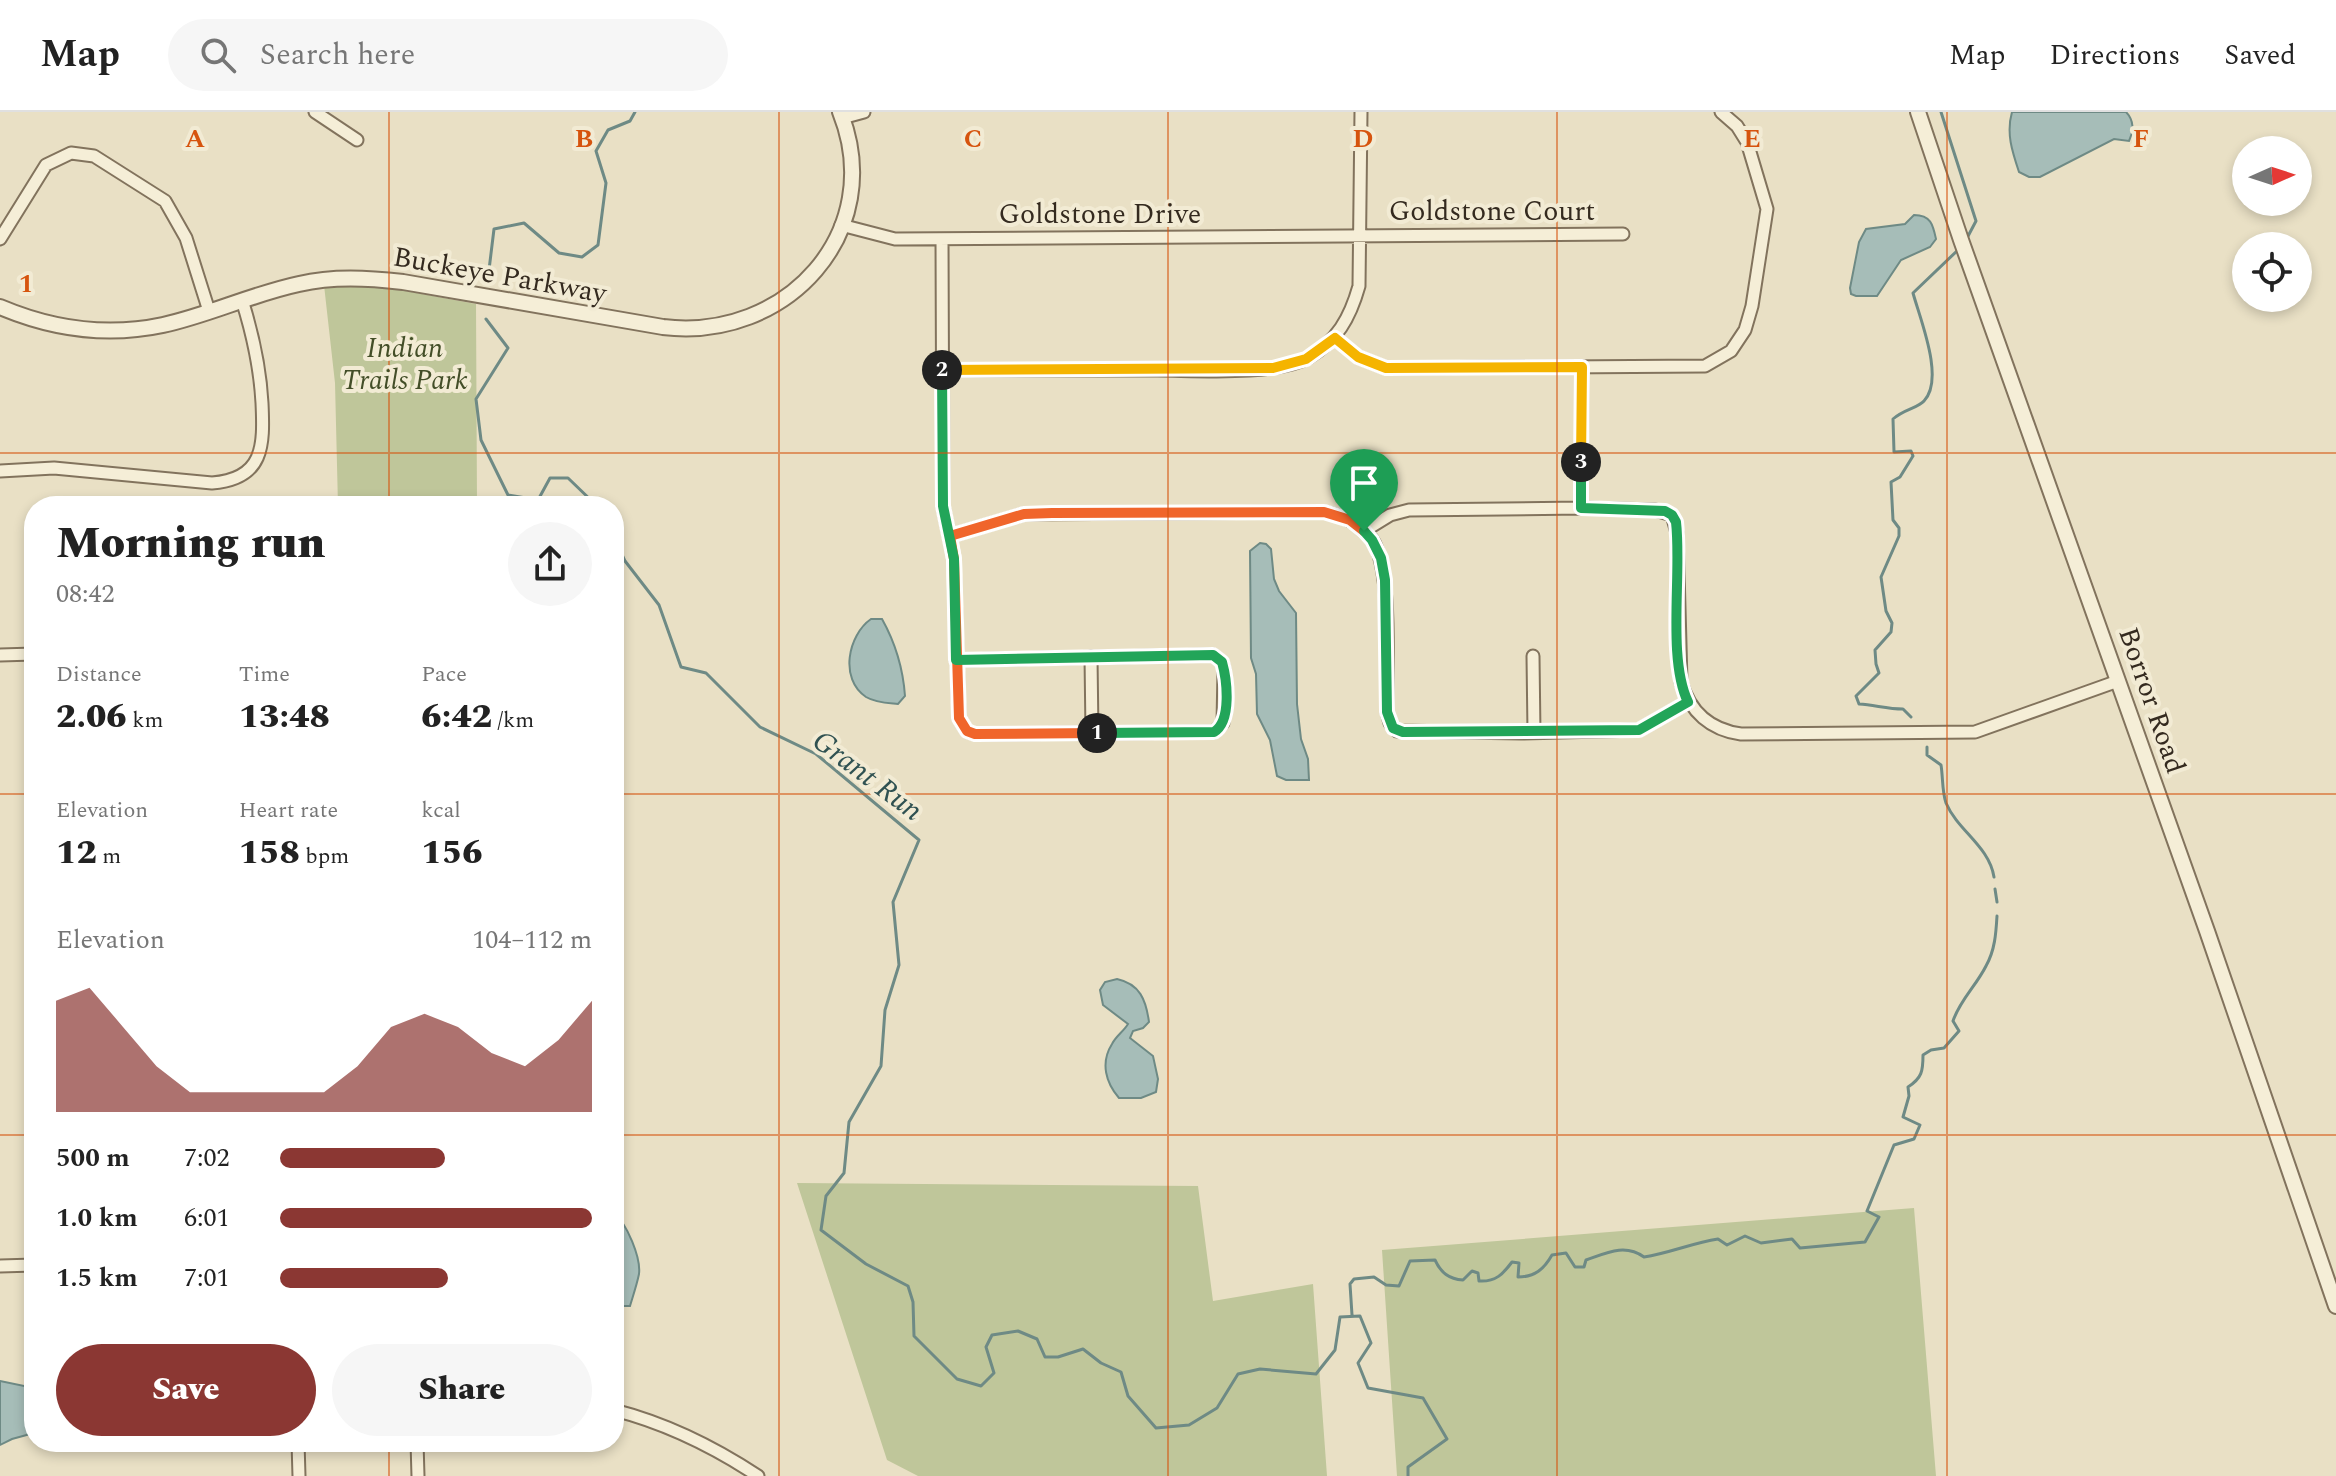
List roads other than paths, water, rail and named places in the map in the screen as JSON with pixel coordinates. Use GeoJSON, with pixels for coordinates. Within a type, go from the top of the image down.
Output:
{"type":"FeatureCollection","features":[{"type":"Feature","properties":{"kind":"street"},"geometry":{"type":"LineString","coordinates":[[315,112],[357,140]]}},
{"type":"Feature","properties":{"kind":"street"},"geometry":{"type":"LineString","coordinates":[[841,115],[864,112]]}},
{"type":"Feature","properties":{"kind":"street"},"geometry":{"type":"LineString","coordinates":[[942,370],[1273,368],[1306,359],[1335,338],[1354,305],[1359,286],[1361,112]]}},
{"type":"Feature","properties":{"kind":"street"},"geometry":{"type":"LineString","coordinates":[[1335,338],[1358,357],[1386,368],[1705,366],[1720,359],[1738,343],[1752,306],[1767,209],[1747,142],[1737,126],[1721,112]]}},
{"type":"Feature","properties":{"kind":"street","name":"Borror Road"},"geometry":{"type":"LineString","coordinates":[[1918,112],[1962,245],[2336,1306]]}},
{"type":"Feature","properties":{"kind":"street","name":"Buckeye Parkway"},"geometry":{"type":"LineString","coordinates":[[0,307],[55,325],[104,331],[161,325],[310,282],[372,279],[682,330],[717,328],[761,314],[792,294],[821,263],[841,225],[851,175],[850,152],[841,115]]}},
{"type":"Feature","properties":{"kind":"street"},"geometry":{"type":"LineString","coordinates":[[0,239],[46,165],[71,153],[94,156],[165,201],[186,238],[209,311]]}},
{"type":"Feature","properties":{"kind":"street","name":"Goldstone Drive"},"geometry":{"type":"LineString","coordinates":[[841,225],[895,239],[1361,235]]}},
{"type":"Feature","properties":{"kind":"street","name":"Goldstone Court"},"geometry":{"type":"LineString","coordinates":[[1361,235],[1623,234]]}},
{"type":"Feature","properties":{"kind":"street"},"geometry":{"type":"LineString","coordinates":[[942,239],[943,506],[954,559],[956,660],[959,718],[967,731],[975,734],[1214,732],[1223,723],[1225,694],[1222,662],[1213,655],[956,660]]}},
{"type":"Feature","properties":{"kind":"street"},"geometry":{"type":"LineString","coordinates":[[0,471],[54,468],[212,483],[237,479],[249,470],[262,448],[263,422],[256,343],[242,300]]}},
{"type":"Feature","properties":{"kind":"street"},"geometry":{"type":"LineString","coordinates":[[1581,508],[1582,367]]}},
{"type":"Feature","properties":{"kind":"street"},"geometry":{"type":"LineString","coordinates":[[1364,531],[1390,515],[1409,510],[1581,508],[1665,511],[1672,515],[1677,533],[1681,682],[1688,702],[1713,726],[1726,732],[1955,734],[1988,729],[2118,681]]}},
{"type":"Feature","properties":{"kind":"street"},"geometry":{"type":"LineString","coordinates":[[950,536],[1024,514],[1324,512],[1350,520],[1364,531],[1381,558],[1385,580],[1387,712],[1393,728],[1403,732],[1639,730],[1688,702]]}},
{"type":"Feature","properties":{"kind":"street"},"geometry":{"type":"LineString","coordinates":[[0,655],[24,654]]}},
{"type":"Feature","properties":{"kind":"street"},"geometry":{"type":"LineString","coordinates":[[1533,656],[1534,733]]}},
{"type":"Feature","properties":{"kind":"street"},"geometry":{"type":"LineString","coordinates":[[1091,657],[1092,733]]}},
{"type":"Feature","properties":{"kind":"street"},"geometry":{"type":"LineString","coordinates":[[0,1266],[24,1265]]}},
{"type":"Feature","properties":{"kind":"street"},"geometry":{"type":"LineString","coordinates":[[624,1413],[677,1432],[758,1476]]}},
{"type":"Feature","properties":{"kind":"street"},"geometry":{"type":"LineString","coordinates":[[298,1452],[299,1476]]}},
{"type":"Feature","properties":{"kind":"street"},"geometry":{"type":"LineString","coordinates":[[417,1452],[418,1476]]}},
{"type":"Feature","properties":{"kind":"water"},"geometry":{"type":"Polygon","coordinates":[[[2012,112],[2126,112],[2132,122],[2132,133],[2129,141],[2114,139],[2040,177],[2029,177],[2019,172],[2012,149],[2012,112]]]}},
{"type":"Feature","properties":{"kind":"water"},"geometry":{"type":"Polygon","coordinates":[[[1914,215],[1928,219],[1932,225],[1936,239],[1930,247],[1901,260],[1877,296],[1851,294],[1859,242],[1866,229],[1905,224],[1914,215]]]}},
{"type":"Feature","properties":{"kind":"water"},"geometry":{"type":"Polygon","coordinates":[[[1260,543],[1271,549],[1274,579],[1296,613],[1297,704],[1309,780],[1286,780],[1277,776],[1270,740],[1257,714],[1256,674],[1251,658],[1250,551],[1260,543]]]}},
{"type":"Feature","properties":{"kind":"water"},"geometry":{"type":"Polygon","coordinates":[[[871,619],[882,619],[898,656],[905,696],[898,704],[866,697],[852,679],[852,646],[863,626],[871,619]]]}},
{"type":"Feature","properties":{"kind":"water"},"geometry":{"type":"Polygon","coordinates":[[[1117,979],[1136,989],[1144,1000],[1148,1014],[1149,1022],[1133,1031],[1130,1038],[1153,1056],[1158,1079],[1156,1092],[1141,1098],[1119,1098],[1106,1072],[1108,1051],[1128,1024],[1103,1005],[1100,990],[1105,982],[1117,979]]]}},
{"type":"Feature","properties":{"kind":"water"},"geometry":{"type":"Polygon","coordinates":[[[624,1227],[638,1259],[639,1274],[630,1306],[624,1306],[624,1227]]]}},
{"type":"Feature","properties":{"kind":"water"},"geometry":{"type":"Polygon","coordinates":[[[0,1381],[24,1386],[24,1436],[0,1445],[0,1381]]]}},
{"type":"Feature","properties":{"kind":"waterway","name":"Grant Run"},"geometry":{"type":"LineString","coordinates":[[488,278],[494,229],[524,223],[559,253],[582,257],[598,245],[606,183],[596,151],[608,130],[630,121],[635,112]]}},
{"type":"Feature","properties":{"kind":"waterway"},"geometry":{"type":"LineString","coordinates":[[1941,112],[1976,221],[1966,240]]}},
{"type":"Feature","properties":{"kind":"waterway"},"geometry":{"type":"LineString","coordinates":[[1911,717],[1903,709],[1859,704],[1856,696],[1879,673],[1875,650],[1891,632],[1892,623],[1886,611],[1881,577],[1899,536],[1899,528],[1893,520],[1891,482],[1900,477],[1913,456],[1911,451],[1894,452],[1893,419],[1924,401],[1932,378],[1929,348],[1913,293],[1959,249]]}},
{"type":"Feature","properties":{"kind":"waterway","name":"Grant Run"},"geometry":{"type":"LineString","coordinates":[[486,319],[508,348],[476,399],[481,440],[508,495],[514,496]]}},
{"type":"Feature","properties":{"kind":"waterway","name":"Grant Run"},"geometry":{"type":"LineString","coordinates":[[540,496],[550,478],[568,478],[587,496]]}},
{"type":"Feature","properties":{"kind":"waterway","name":"Grant Run"},"geometry":{"type":"LineString","coordinates":[[624,559],[659,605],[681,667],[706,673],[760,727],[816,754],[919,840],[893,902],[899,965],[885,1010],[881,1066],[849,1122],[844,1173],[826,1196],[821,1230],[866,1264],[908,1286],[913,1302],[914,1336],[957,1379],[981,1386],[994,1373],[986,1347],[992,1335],[1018,1331],[1037,1339],[1045,1357],[1058,1357],[1083,1349],[1101,1363],[1121,1372],[1128,1396],[1156,1428],[1189,1425],[1217,1408],[1238,1374],[1260,1369],[1316,1374],[1335,1350],[1340,1317],[1360,1316],[1371,1343],[1358,1363],[1368,1388],[1423,1398],[1447,1439],[1408,1467],[1408,1476]]}},
{"type":"Feature","properties":{"kind":"waterway"},"geometry":{"type":"LineString","coordinates":[[1927,747],[1927,755],[1941,765],[1944,794],[1951,813],[1980,847],[1994,877]]}},
{"type":"Feature","properties":{"kind":"waterway"},"geometry":{"type":"LineString","coordinates":[[1995,889],[1997,902]]}},
{"type":"Feature","properties":{"kind":"waterway"},"geometry":{"type":"LineString","coordinates":[[1352,1315],[1350,1284],[1354,1279],[1374,1277],[1386,1285],[1399,1286],[1410,1261],[1435,1260],[1450,1277],[1463,1280],[1472,1271],[1478,1273],[1479,1281],[1485,1281],[1498,1276],[1512,1262],[1519,1263],[1518,1277],[1529,1276],[1542,1268],[1552,1255],[1566,1253],[1575,1267],[1584,1267],[1586,1260],[1615,1251],[1630,1251],[1644,1257],[1718,1239],[1727,1245],[1745,1236],[1761,1243],[1792,1239],[1800,1248],[1865,1242],[1879,1217],[1867,1211],[1894,1145],[1914,1139],[1920,1125],[1903,1117],[1909,1096],[1908,1087],[1921,1074],[1923,1055],[1944,1048],[1959,1031],[1953,1021],[1989,960],[1997,916]]}},
{"type":"Feature","properties":{"kind":"park label","name":"Indian Trails Park"},"geometry":{"type":"Point","coordinates":[405,363]}}]}
